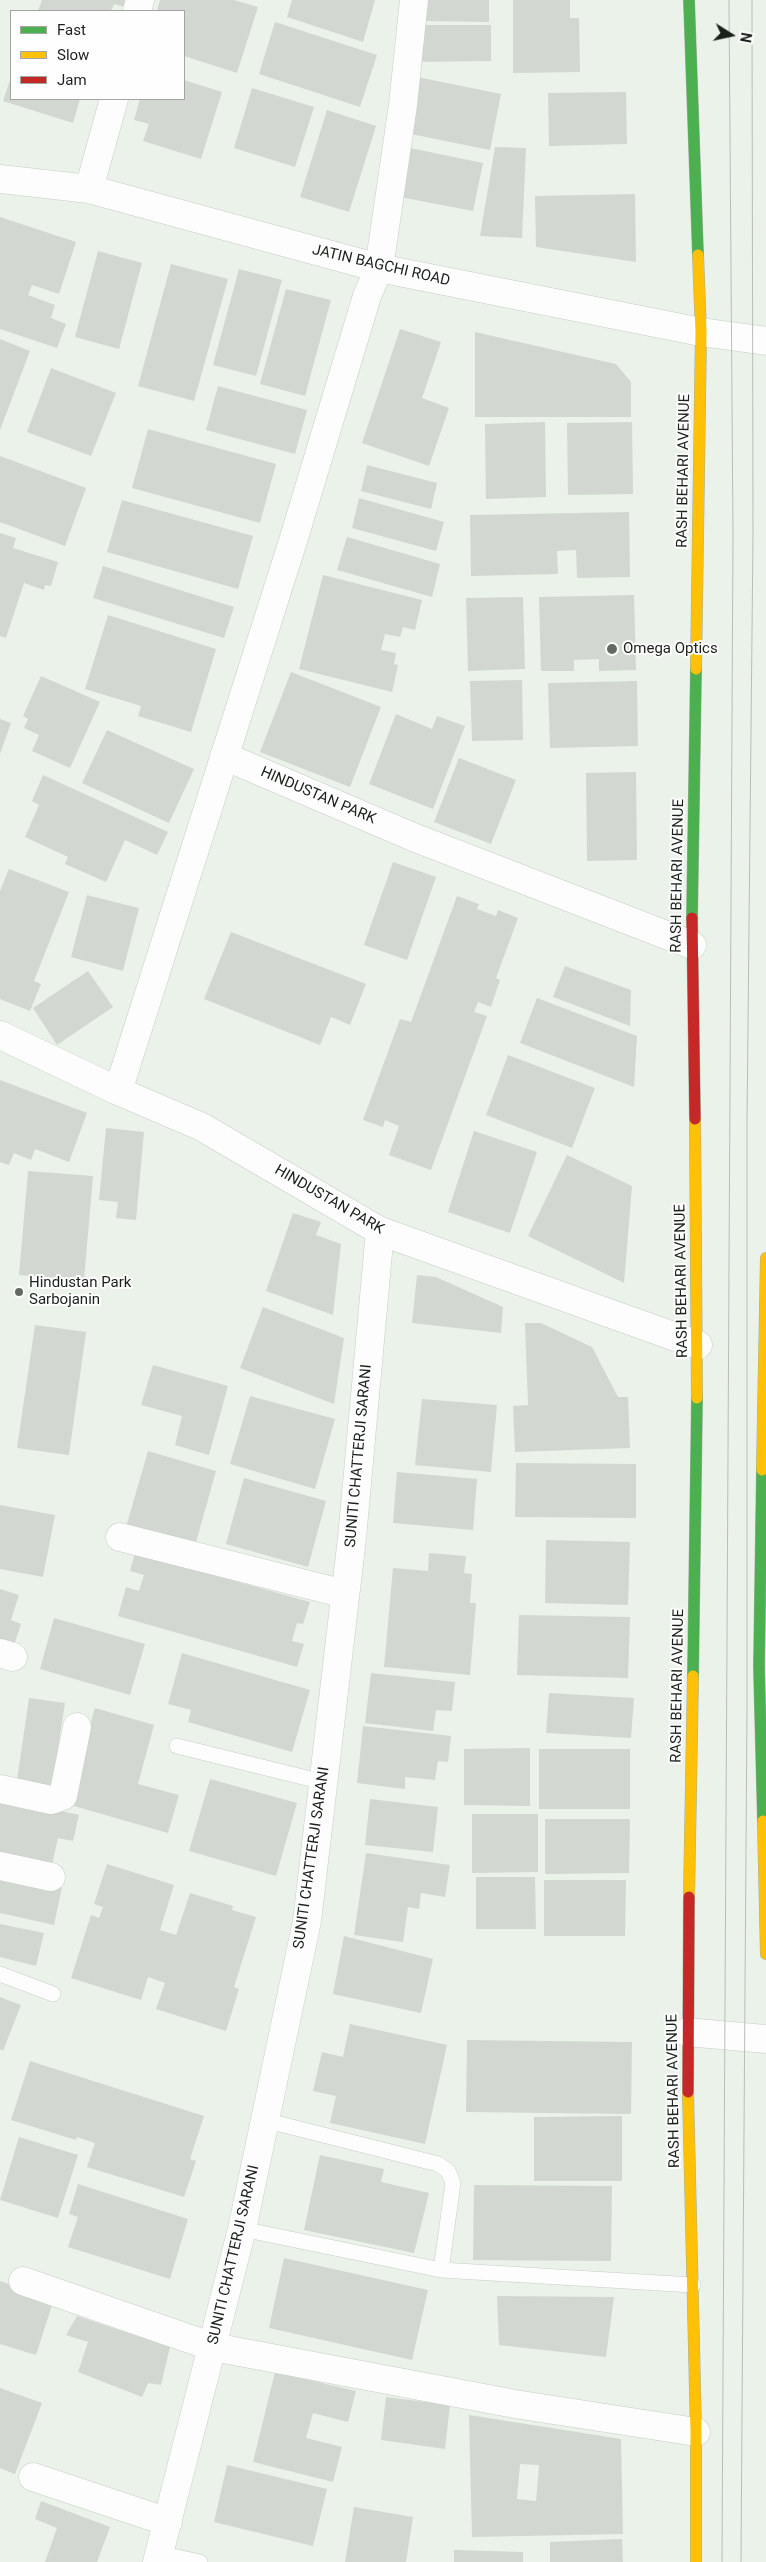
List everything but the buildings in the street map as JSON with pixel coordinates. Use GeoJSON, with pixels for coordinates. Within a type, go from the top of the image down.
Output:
{"type":"FeatureCollection","features":[{"type":"Feature","properties":{"kind":"main road","name":"RASH BEHARI AVENUE"},"geometry":{"type":"LineString","coordinates":[[689,0],[701,332],[692,945],[698,1345],[688,2032],[696,2432],[696,2562]]}},
{"type":"Feature","properties":{"kind":"main road"},"geometry":{"type":"LineString","coordinates":[[766,1258],[762,1667],[766,1954]]}},
{"type":"Feature","properties":{"kind":"street"},"geometry":{"type":"LineString","coordinates":[[118,1091],[367,296],[379,268],[403,106],[414,0]]}},
{"type":"Feature","properties":{"kind":"street"},"geometry":{"type":"LineString","coordinates":[[89,189],[114,100]]}},
{"type":"Feature","properties":{"kind":"street","name":"JATIN BAGCHI ROAD"},"geometry":{"type":"LineString","coordinates":[[0,179],[89,189],[379,268],[701,332],[766,341]]}},
{"type":"Feature","properties":{"kind":"street","name":"HINDUSTAN PARK"},"geometry":{"type":"LineString","coordinates":[[224,756],[413,837],[692,945]]}},
{"type":"Feature","properties":{"kind":"street","name":"HINDUSTAN PARK"},"geometry":{"type":"LineString","coordinates":[[0,1035],[118,1091],[202,1127],[380,1231],[698,1345]]}},
{"type":"Feature","properties":{"kind":"street","name":"SUNITI CHATTERJI SARANI"},"geometry":{"type":"LineString","coordinates":[[158,2557],[242,2229],[307,1921],[345,1594],[380,1231]]}},
{"type":"Feature","properties":{"kind":"street"},"geometry":{"type":"LineString","coordinates":[[120,1536],[345,1594]]}},
{"type":"Feature","properties":{"kind":"street"},"geometry":{"type":"LineString","coordinates":[[0,1789],[51,1800],[63,1796],[77,1727]]}},
{"type":"Feature","properties":{"kind":"street"},"geometry":{"type":"LineString","coordinates":[[0,1866],[51,1877]]}},
{"type":"Feature","properties":{"kind":"street"},"geometry":{"type":"LineString","coordinates":[[688,2032],[766,2040]]}},
{"type":"Feature","properties":{"kind":"street"},"geometry":{"type":"LineString","coordinates":[[22,2281],[213,2347],[515,2404],[696,2432]]}},
{"type":"Feature","properties":{"kind":"street"},"geometry":{"type":"LineString","coordinates":[[33,2477],[168,2522]]}},
{"type":"Feature","properties":{"kind":"lane"},"geometry":{"type":"LineString","coordinates":[[177,1746],[323,1782]]}},
{"type":"Feature","properties":{"kind":"lane"},"geometry":{"type":"LineString","coordinates":[[0,1974],[53,1994]]}},
{"type":"Feature","properties":{"kind":"lane"},"geometry":{"type":"LineString","coordinates":[[264,2120],[438,2164],[448,2171],[453,2183],[441,2270]]}},
{"type":"Feature","properties":{"kind":"lane"},"geometry":{"type":"LineString","coordinates":[[242,2229],[441,2270],[693,2285]]}},
{"type":"Feature","properties":{"kind":"lane"},"geometry":{"type":"LineString","coordinates":[[158,2557],[200,2562]]}},
{"type":"Feature","properties":{"kind":"tram line"},"geometry":{"type":"LineString","coordinates":[[722,2562],[733,535],[729,0]]}},
{"type":"Feature","properties":{"kind":"tram line"},"geometry":{"type":"LineString","coordinates":[[741,2562],[747,1706],[747,1122],[753,535],[752,0]]}},
{"type":"Feature","properties":{"kind":"traffic: fast"},"geometry":{"type":"LineString","coordinates":[[689,0],[698,255]]}},
{"type":"Feature","properties":{"kind":"traffic: fast"},"geometry":{"type":"LineString","coordinates":[[692,918],[696,669]]}},
{"type":"Feature","properties":{"kind":"traffic: fast"},"geometry":{"type":"LineString","coordinates":[[693,1676],[697,1398]]}},
{"type":"Feature","properties":{"kind":"traffic: fast"},"geometry":{"type":"LineString","coordinates":[[762,1470],[759,1667],[763,1821]]}},
{"type":"Feature","properties":{"kind":"traffic: slow"},"geometry":{"type":"LineString","coordinates":[[696,669],[701,332],[698,255]]}},
{"type":"Feature","properties":{"kind":"traffic: slow"},"geometry":{"type":"LineString","coordinates":[[695,1119],[697,1398]]}},
{"type":"Feature","properties":{"kind":"traffic: slow"},"geometry":{"type":"LineString","coordinates":[[762,1470],[766,1258]]}},
{"type":"Feature","properties":{"kind":"traffic: slow"},"geometry":{"type":"LineString","coordinates":[[689,1897],[693,1676]]}},
{"type":"Feature","properties":{"kind":"traffic: slow"},"geometry":{"type":"LineString","coordinates":[[763,1821],[766,1954]]}},
{"type":"Feature","properties":{"kind":"traffic: slow"},"geometry":{"type":"LineString","coordinates":[[688,2092],[696,2432],[696,2562]]}},
{"type":"Feature","properties":{"kind":"traffic: jam"},"geometry":{"type":"LineString","coordinates":[[692,918],[695,1119]]}},
{"type":"Feature","properties":{"kind":"traffic: jam"},"geometry":{"type":"LineString","coordinates":[[688,2092],[689,1897]]}},
{"type":"Feature","properties":{"kind":"place","name":"Omega Optics"},"geometry":{"type":"Point","coordinates":[612,649]}},
{"type":"Feature","properties":{"kind":"place","name":"Hindustan Park Sarbojanin"},"geometry":{"type":"Point","coordinates":[19,1292]}}]}
